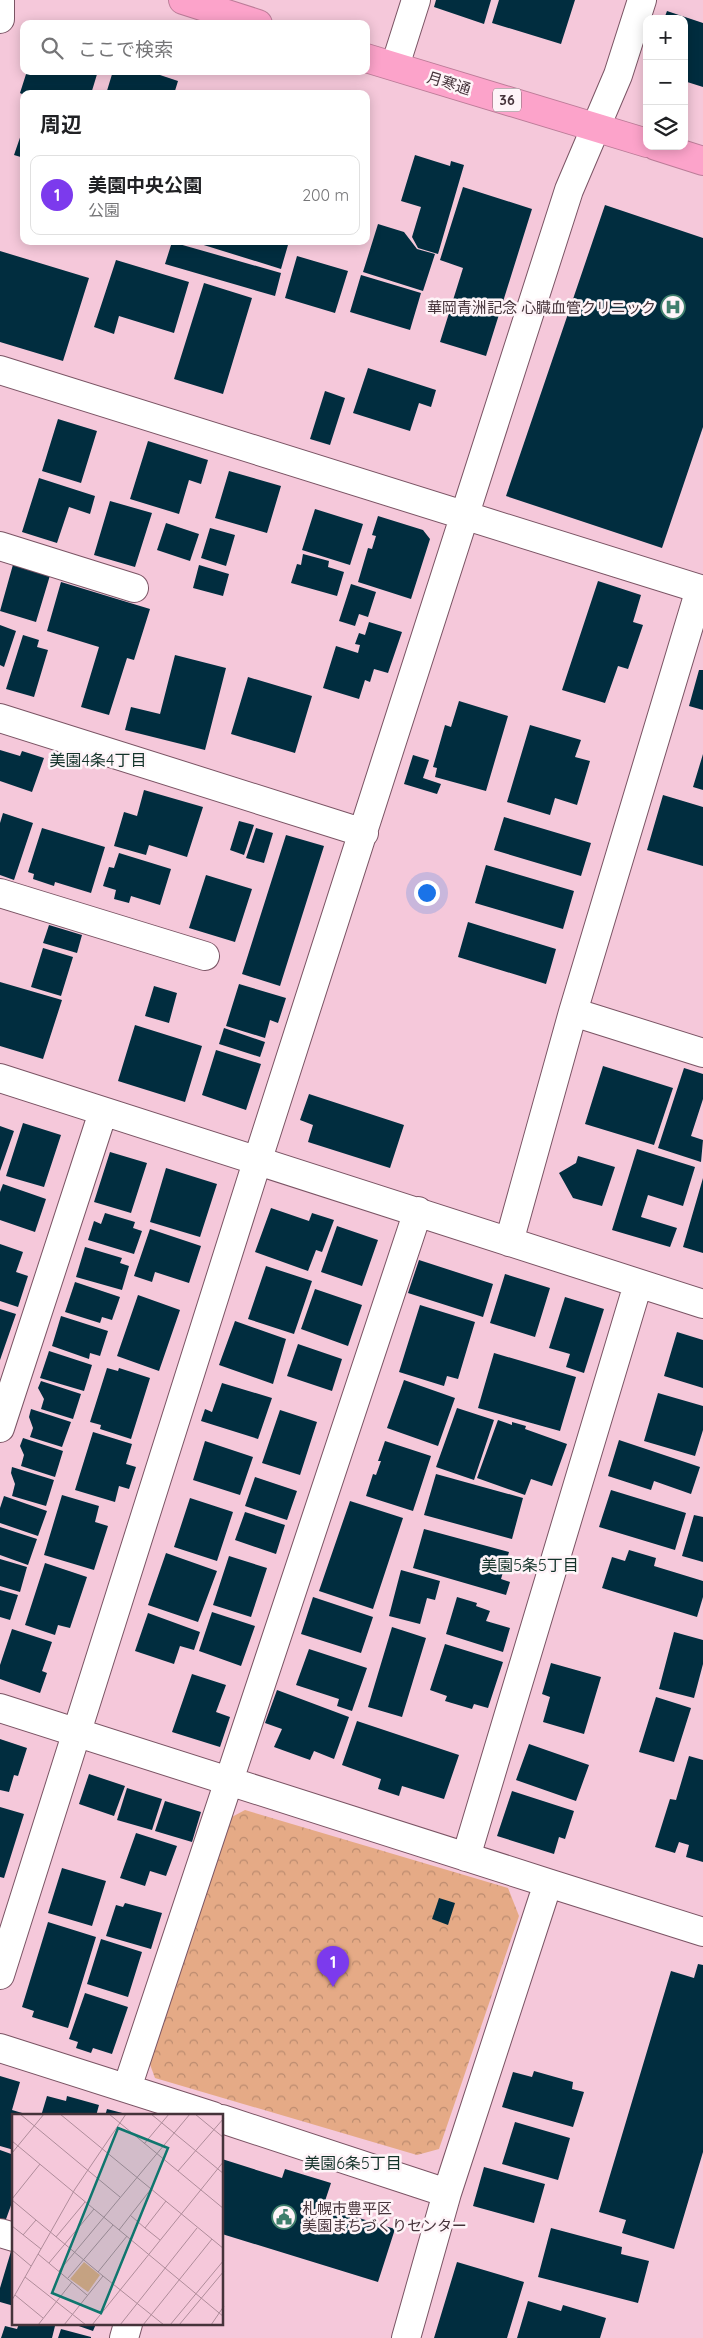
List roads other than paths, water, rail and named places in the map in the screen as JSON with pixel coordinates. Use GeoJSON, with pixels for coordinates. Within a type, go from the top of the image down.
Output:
{"type":"FeatureCollection","features":[{"type":"Feature","properties":{"kind":"highway"},"geometry":{"type":"LineString","coordinates":[[183,0],[246,20]]}},
{"type":"Feature","properties":{"kind":"highway","name":"月寒通"},"geometry":{"type":"LineString","coordinates":[[370,59],[643,142]]}},
{"type":"Feature","properties":{"kind":"highway"},"geometry":{"type":"LineString","coordinates":[[669,150],[703,161]]}},
{"type":"Feature","properties":{"kind":"street"},"geometry":{"type":"LineString","coordinates":[[0,0],[0,19]]}},
{"type":"Feature","properties":{"kind":"street"},"geometry":{"type":"LineString","coordinates":[[394,66],[416,0]]}},
{"type":"Feature","properties":{"kind":"street"},"geometry":{"type":"LineString","coordinates":[[0,1975],[257,1162],[467,514],[569,190],[618,75],[642,0]]}},
{"type":"Feature","properties":{"kind":"street"},"geometry":{"type":"LineString","coordinates":[[0,370],[467,514],[702,589],[573,1012],[509,1242]]}},
{"type":"Feature","properties":{"kind":"street"},"geometry":{"type":"LineString","coordinates":[[0,546],[134,588]]}},
{"type":"Feature","properties":{"kind":"street"},"geometry":{"type":"LineString","coordinates":[[0,718],[364,833]]}},
{"type":"Feature","properties":{"kind":"street"},"geometry":{"type":"LineString","coordinates":[[0,893],[205,956]]}},
{"type":"Feature","properties":{"kind":"street"},"geometry":{"type":"LineString","coordinates":[[573,1012],[703,1053]]}},
{"type":"Feature","properties":{"kind":"street"},"geometry":{"type":"LineString","coordinates":[[0,1078],[703,1304]]}},
{"type":"Feature","properties":{"kind":"street"},"geometry":{"type":"LineString","coordinates":[[0,1428],[103,1112]]}},
{"type":"Feature","properties":{"kind":"street"},"geometry":{"type":"LineString","coordinates":[[127,2088],[227,1781],[418,1211]]}},
{"type":"Feature","properties":{"kind":"street"},"geometry":{"type":"LineString","coordinates":[[466,1856],[638,1284]]}},
{"type":"Feature","properties":{"kind":"street"},"geometry":{"type":"LineString","coordinates":[[0,1708],[703,1932]]}},
{"type":"Feature","properties":{"kind":"street"},"geometry":{"type":"LineString","coordinates":[[406,2338],[447,2194],[548,1883]]}},
{"type":"Feature","properties":{"kind":"street"},"geometry":{"type":"LineString","coordinates":[[0,2048],[127,2088],[197,2113]]}},
{"type":"Feature","properties":{"kind":"street"},"geometry":{"type":"LineString","coordinates":[[224,2120],[447,2194]]}},
{"type":"Feature","properties":{"kind":"place","name":"華岡青洲記念 心臓血管クリニック"},"geometry":{"type":"Point","coordinates":[673,307]}},
{"type":"Feature","properties":{"kind":"place","name":"美園中央公園"},"geometry":{"type":"Point","coordinates":[333,1987]}},
{"type":"Feature","properties":{"kind":"place","name":"札幌市豊平区 美園まちづくりセンター"},"geometry":{"type":"Point","coordinates":[284,2217]}},
{"type":"Feature","properties":{"kind":"district","name":"美園4条4丁目"},"geometry":{"type":"Point","coordinates":[98,760]}},
{"type":"Feature","properties":{"kind":"district","name":"美園5条5丁目"},"geometry":{"type":"Point","coordinates":[530,1565]}},
{"type":"Feature","properties":{"kind":"district","name":"美園6条5丁目"},"geometry":{"type":"Point","coordinates":[353,2163]}}]}
